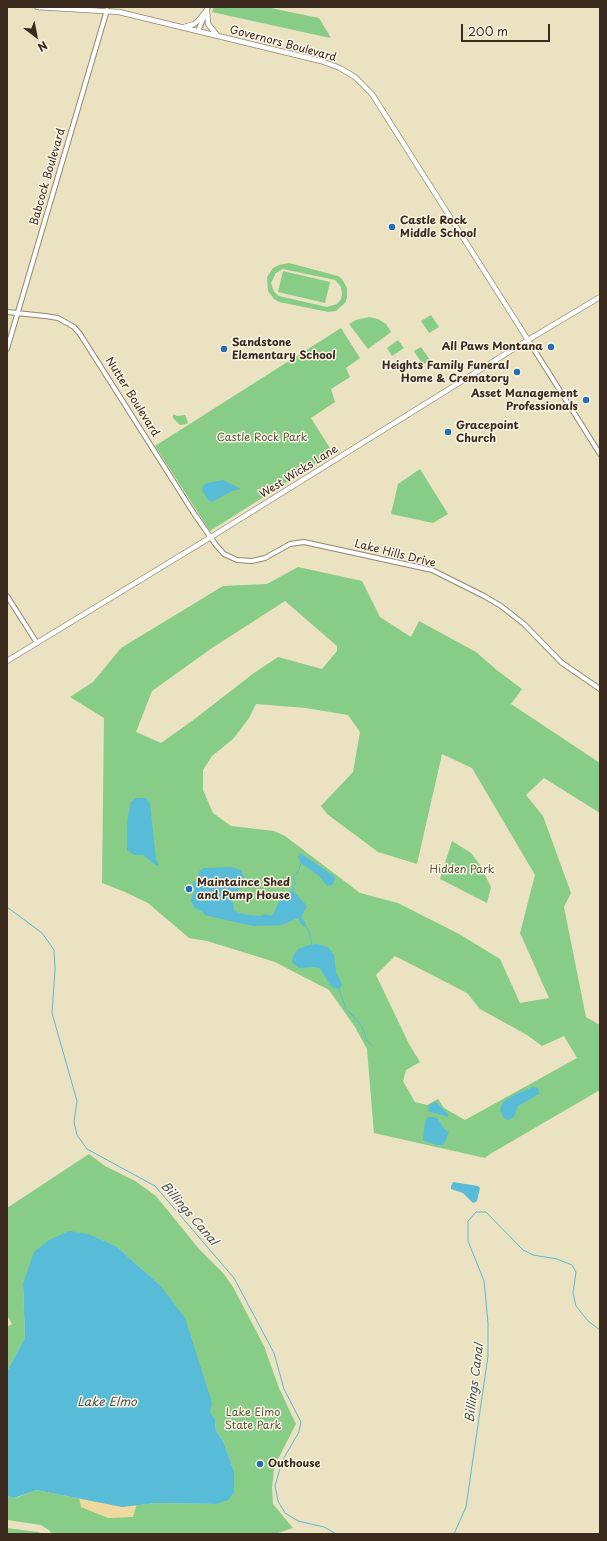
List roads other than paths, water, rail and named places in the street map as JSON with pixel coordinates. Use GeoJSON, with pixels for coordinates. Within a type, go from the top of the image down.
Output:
{"type":"FeatureCollection","features":[{"type":"Feature","properties":{"kind":"main road","name":"Governors Boulevard"},"geometry":{"type":"LineString","coordinates":[[37,7],[107,10],[119,12],[321,61],[340,68],[355,77],[372,94],[528,340]]}},
{"type":"Feature","properties":{"kind":"main road"},"geometry":{"type":"LineString","coordinates":[[183,27],[198,22],[208,9]]}},
{"type":"Feature","properties":{"kind":"main road"},"geometry":{"type":"LineString","coordinates":[[208,9],[208,24],[218,36]]}},
{"type":"Feature","properties":{"kind":"main road","name":"West Wicks Lane"},"geometry":{"type":"LineString","coordinates":[[7,661],[600,297]]}},
{"type":"Feature","properties":{"kind":"street"},"geometry":{"type":"LineString","coordinates":[[198,31],[208,9]]}},
{"type":"Feature","properties":{"kind":"street","name":"Babcock Boulevard"},"geometry":{"type":"LineString","coordinates":[[7,349],[107,10]]}},
{"type":"Feature","properties":{"kind":"street","name":"Nutter Boulevard"},"geometry":{"type":"LineString","coordinates":[[7,312],[58,318],[74,327],[80,334],[211,537]]}},
{"type":"Feature","properties":{"kind":"street"},"geometry":{"type":"LineString","coordinates":[[528,340],[600,454]]}},
{"type":"Feature","properties":{"kind":"street","name":"Lake Hills Drive"},"geometry":{"type":"LineString","coordinates":[[211,537],[224,554],[243,561],[259,560],[290,544],[304,542],[432,570],[501,606],[524,624],[562,663],[600,689]]}},
{"type":"Feature","properties":{"kind":"street"},"geometry":{"type":"LineString","coordinates":[[7,596],[37,643]]}},
{"type":"Feature","properties":{"kind":"water"},"geometry":{"type":"Polygon","coordinates":[[[223,480],[241,489],[232,491],[212,502],[208,500],[202,490],[203,486],[207,483],[223,480]]]}},
{"type":"Feature","properties":{"kind":"water"},"geometry":{"type":"Polygon","coordinates":[[[136,798],[146,798],[150,804],[156,859],[159,865],[157,866],[143,855],[134,855],[127,850],[128,816],[131,802],[136,798]]]}},
{"type":"Feature","properties":{"kind":"water"},"geometry":{"type":"Polygon","coordinates":[[[300,853],[334,876],[335,879],[332,885],[327,886],[319,876],[301,863],[298,857],[300,853]]]}},
{"type":"Feature","properties":{"kind":"water"},"geometry":{"type":"Polygon","coordinates":[[[232,867],[241,870],[244,878],[241,888],[232,895],[234,911],[247,915],[261,916],[265,914],[272,916],[282,896],[288,891],[293,891],[307,906],[301,917],[307,928],[301,924],[298,918],[282,925],[253,926],[204,915],[204,913],[194,907],[191,901],[195,889],[192,888],[200,870],[204,868],[232,867]]]}},
{"type":"Feature","properties":{"kind":"water"},"geometry":{"type":"Polygon","coordinates":[[[317,944],[328,947],[334,955],[336,972],[342,984],[339,989],[330,985],[320,968],[299,968],[292,962],[293,956],[298,949],[317,944]]]}},
{"type":"Feature","properties":{"kind":"water"},"geometry":{"type":"Polygon","coordinates":[[[533,1087],[538,1088],[539,1094],[518,1106],[514,1117],[508,1120],[504,1118],[500,1110],[503,1102],[514,1095],[533,1087]]]}},
{"type":"Feature","properties":{"kind":"water"},"geometry":{"type":"Polygon","coordinates":[[[436,1102],[448,1114],[448,1117],[428,1111],[429,1105],[436,1102]]]}},
{"type":"Feature","properties":{"kind":"water"},"geometry":{"type":"Polygon","coordinates":[[[428,1117],[438,1119],[444,1129],[449,1132],[443,1145],[436,1145],[423,1140],[425,1122],[428,1117]]]}},
{"type":"Feature","properties":{"kind":"water"},"geometry":{"type":"Polygon","coordinates":[[[453,1182],[478,1186],[480,1188],[477,1201],[473,1203],[463,1193],[451,1189],[453,1182]]]}},
{"type":"Feature","properties":{"kind":"water","name":"Lake Elmo"},"geometry":{"type":"Polygon","coordinates":[[[69,1231],[88,1234],[117,1247],[160,1285],[185,1318],[212,1403],[210,1412],[215,1419],[216,1431],[223,1441],[234,1471],[234,1492],[228,1500],[216,1504],[156,1503],[122,1507],[36,1490],[14,1498],[7,1496],[7,1371],[25,1338],[23,1284],[34,1252],[49,1240],[69,1231]]]}},
{"type":"Feature","properties":{"kind":"waterway"},"geometry":{"type":"LineString","coordinates":[[293,891],[295,883],[293,879],[298,872],[301,863]]}},
{"type":"Feature","properties":{"kind":"waterway","name":"Billings Canal"},"geometry":{"type":"LineString","coordinates":[[7,907],[42,933],[54,950],[55,969],[52,1013],[77,1101],[74,1122],[77,1135],[87,1149],[155,1186],[234,1278],[274,1353],[284,1389],[301,1422],[299,1432],[282,1461],[275,1486],[278,1501],[285,1513],[298,1521],[324,1527],[336,1534]]}},
{"type":"Feature","properties":{"kind":"waterway"},"geometry":{"type":"LineString","coordinates":[[307,928],[312,945]]}},
{"type":"Feature","properties":{"kind":"waterway"},"geometry":{"type":"LineString","coordinates":[[339,989],[346,1009],[358,1021],[364,1031],[366,1039],[371,1045]]}},
{"type":"Feature","properties":{"kind":"waterway","name":"Billings Canal"},"geometry":{"type":"LineString","coordinates":[[454,1534],[466,1507],[488,1356],[488,1323],[484,1281],[468,1241],[468,1221],[476,1212],[486,1212],[523,1250],[533,1255],[557,1259],[572,1265],[576,1272],[573,1293],[576,1306],[588,1321],[600,1330]]}},
{"type":"Feature","properties":{"kind":"place","name":"Castle Rock Middle School"},"geometry":{"type":"Point","coordinates":[392,227]}},
{"type":"Feature","properties":{"kind":"place","name":"All Paws Montana"},"geometry":{"type":"Point","coordinates":[551,347]}},
{"type":"Feature","properties":{"kind":"place","name":"Sandstone Elementary School"},"geometry":{"type":"Point","coordinates":[224,349]}},
{"type":"Feature","properties":{"kind":"place","name":"Heights Family Funeral Home & Crematory"},"geometry":{"type":"Point","coordinates":[517,372]}},
{"type":"Feature","properties":{"kind":"place","name":"Asset Management Professionals"},"geometry":{"type":"Point","coordinates":[586,400]}},
{"type":"Feature","properties":{"kind":"place","name":"Gracepoint Church"},"geometry":{"type":"Point","coordinates":[448,432]}},
{"type":"Feature","properties":{"kind":"place","name":"Maintaince Shed and Pump House"},"geometry":{"type":"Point","coordinates":[189,889]}},
{"type":"Feature","properties":{"kind":"place","name":"Outhouse"},"geometry":{"type":"Point","coordinates":[260,1464]}},
{"type":"Feature","properties":{"kind":"park label","name":"Castle Rock Park"},"geometry":{"type":"Point","coordinates":[262,438]}},
{"type":"Feature","properties":{"kind":"park label","name":"Hidden Park"},"geometry":{"type":"Point","coordinates":[462,870]}},
{"type":"Feature","properties":{"kind":"park label","name":"Lake Elmo State Park"},"geometry":{"type":"Point","coordinates":[253,1419]}}]}
